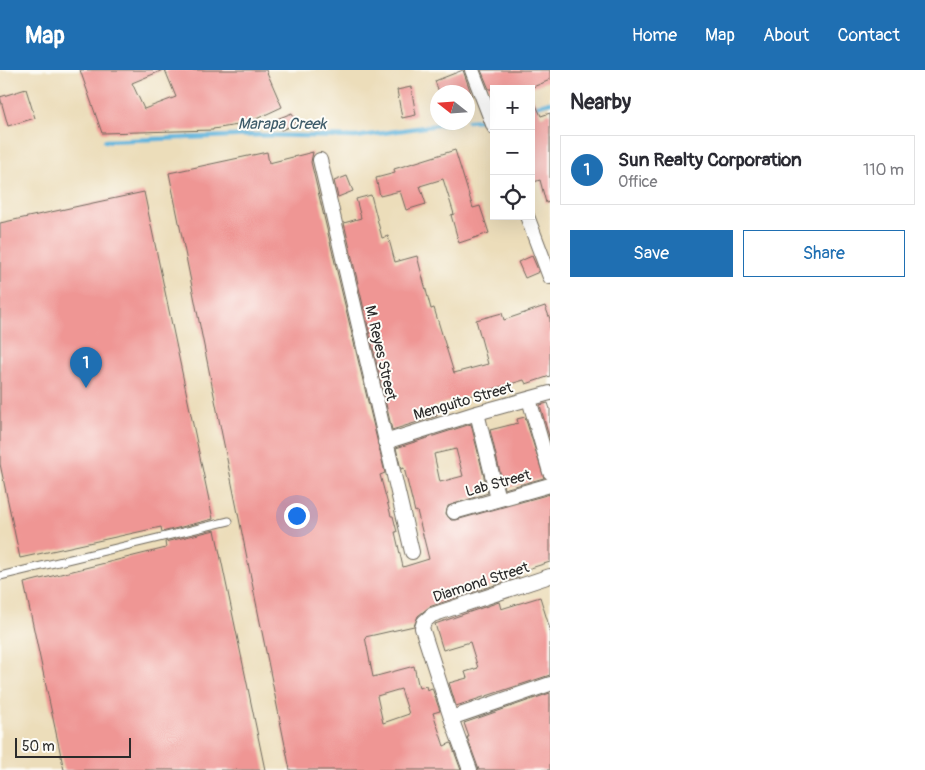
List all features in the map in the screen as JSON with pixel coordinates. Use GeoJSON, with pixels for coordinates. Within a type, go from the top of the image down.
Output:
{"type":"FeatureCollection","features":[{"type":"Feature","properties":{"kind":"street"},"geometry":{"type":"LineString","coordinates":[[472,70],[490,117]]}},
{"type":"Feature","properties":{"kind":"street","name":"M. Reyes Street"},"geometry":{"type":"LineString","coordinates":[[320,160],[412,552]]}},
{"type":"Feature","properties":{"kind":"street"},"geometry":{"type":"LineString","coordinates":[[528,220],[550,278]]}},
{"type":"Feature","properties":{"kind":"street","name":"Menguito Street"},"geometry":{"type":"LineString","coordinates":[[385,442],[477,413],[550,393]]}},
{"type":"Feature","properties":{"kind":"street"},"geometry":{"type":"LineString","coordinates":[[529,399],[550,472]]}},
{"type":"Feature","properties":{"kind":"street"},"geometry":{"type":"LineString","coordinates":[[477,413],[498,499]]}},
{"type":"Feature","properties":{"kind":"street","name":"Lab Street"},"geometry":{"type":"LineString","coordinates":[[454,512],[550,485]]}},
{"type":"Feature","properties":{"kind":"street","name":"Diamond Street"},"geometry":{"type":"LineString","coordinates":[[451,718],[422,628],[424,622],[432,615],[550,576]]}},
{"type":"Feature","properties":{"kind":"street"},"geometry":{"type":"LineString","coordinates":[[470,770],[451,718],[550,684]]}},
{"type":"Feature","properties":{"kind":"lane"},"geometry":{"type":"LineString","coordinates":[[0,576],[229,521]]}},
{"type":"Feature","properties":{"kind":"building"},"geometry":{"type":"Polygon","coordinates":[[[80,70],[163,70],[132,83],[144,109],[176,97],[165,70],[266,70],[282,107],[254,120],[213,130],[102,133],[80,70]]]}},
{"type":"Feature","properties":{"kind":"building"},"geometry":{"type":"Polygon","coordinates":[[[463,70],[468,85],[436,85],[435,81],[463,70]]]}},
{"type":"Feature","properties":{"kind":"building"},"geometry":{"type":"Polygon","coordinates":[[[481,70],[550,70],[550,80],[535,86],[490,85],[489,89],[481,70]]]}},
{"type":"Feature","properties":{"kind":"building"},"geometry":{"type":"Polygon","coordinates":[[[411,87],[416,115],[402,118],[397,90],[411,87]]]}},
{"type":"Feature","properties":{"kind":"building"},"geometry":{"type":"Polygon","coordinates":[[[26,89],[35,118],[8,126],[0,97],[26,89]]]}},
{"type":"Feature","properties":{"kind":"building"},"geometry":{"type":"Polygon","coordinates":[[[535,103],[541,116],[550,113],[550,202],[546,203],[540,180],[535,182],[535,103]]]}},
{"type":"Feature","properties":{"kind":"building"},"geometry":{"type":"Polygon","coordinates":[[[292,113],[296,124],[281,130],[277,119],[292,113]]]}},
{"type":"Feature","properties":{"kind":"building"},"geometry":{"type":"Polygon","coordinates":[[[455,150],[473,208],[480,206],[489,233],[459,243],[451,215],[454,214],[443,179],[420,186],[426,204],[406,210],[400,191],[380,196],[376,178],[395,173],[394,169],[455,150]]]}},
{"type":"Feature","properties":{"kind":"building"},"geometry":{"type":"Polygon","coordinates":[[[267,152],[269,163],[313,152],[311,162],[385,473],[380,475],[397,532],[395,532],[403,567],[429,559],[417,511],[415,512],[404,468],[401,469],[396,448],[471,424],[488,493],[448,506],[446,514],[451,520],[550,494],[550,562],[518,572],[519,577],[429,607],[418,616],[414,626],[365,637],[373,677],[414,666],[419,688],[426,686],[427,690],[432,688],[440,711],[433,713],[444,746],[451,743],[461,770],[290,770],[169,173],[267,152]],[[456,449],[434,454],[440,482],[463,476],[456,449]],[[401,689],[377,696],[383,723],[409,714],[401,689]]]}},
{"type":"Feature","properties":{"kind":"building"},"geometry":{"type":"Polygon","coordinates":[[[347,176],[353,191],[338,197],[334,181],[347,176]]]}},
{"type":"Feature","properties":{"kind":"building"},"geometry":{"type":"Polygon","coordinates":[[[144,192],[213,519],[162,532],[161,527],[20,558],[0,464],[0,223],[144,192]]]}},
{"type":"Feature","properties":{"kind":"building"},"geometry":{"type":"Polygon","coordinates":[[[371,195],[382,238],[388,236],[395,262],[417,256],[431,309],[434,308],[454,373],[488,364],[476,320],[502,313],[504,320],[545,306],[550,319],[550,376],[526,384],[524,380],[434,406],[437,416],[392,430],[344,223],[361,218],[356,199],[371,195]]]}},
{"type":"Feature","properties":{"kind":"building"},"geometry":{"type":"Polygon","coordinates":[[[532,256],[539,272],[525,278],[518,262],[532,256]]]}},
{"type":"Feature","properties":{"kind":"building"},"geometry":{"type":"Polygon","coordinates":[[[548,403],[550,409],[550,440],[540,405],[548,403]]]}},
{"type":"Feature","properties":{"kind":"building"},"geometry":{"type":"Polygon","coordinates":[[[525,417],[544,478],[504,489],[490,430],[518,423],[517,419],[525,417]]]}},
{"type":"Feature","properties":{"kind":"building"},"geometry":{"type":"Polygon","coordinates":[[[215,530],[265,770],[64,770],[24,583],[166,548],[165,542],[215,530]]]}},
{"type":"Feature","properties":{"kind":"building"},"geometry":{"type":"Polygon","coordinates":[[[540,597],[550,629],[550,675],[456,706],[449,683],[467,678],[465,672],[478,668],[470,642],[443,650],[435,624],[499,602],[501,609],[540,597]]]}},
{"type":"Feature","properties":{"kind":"building"},"geometry":{"type":"Polygon","coordinates":[[[550,693],[550,770],[479,770],[464,723],[550,693]]]}},
{"type":"Feature","properties":{"kind":"waterway","name":"Marapa Creek"},"geometry":{"type":"LineString","coordinates":[[535,106],[550,102]]}},
{"type":"Feature","properties":{"kind":"waterway","name":"Marapa Creek"},"geometry":{"type":"LineString","coordinates":[[475,120],[481,120]]}},
{"type":"Feature","properties":{"kind":"waterway","name":"Marapa Creek"},"geometry":{"type":"LineString","coordinates":[[105,141],[257,135],[356,137],[430,126]]}},
{"type":"Feature","properties":{"kind":"place","name":"Sun Realty Corporation"},"geometry":{"type":"Point","coordinates":[86,388]}}]}
